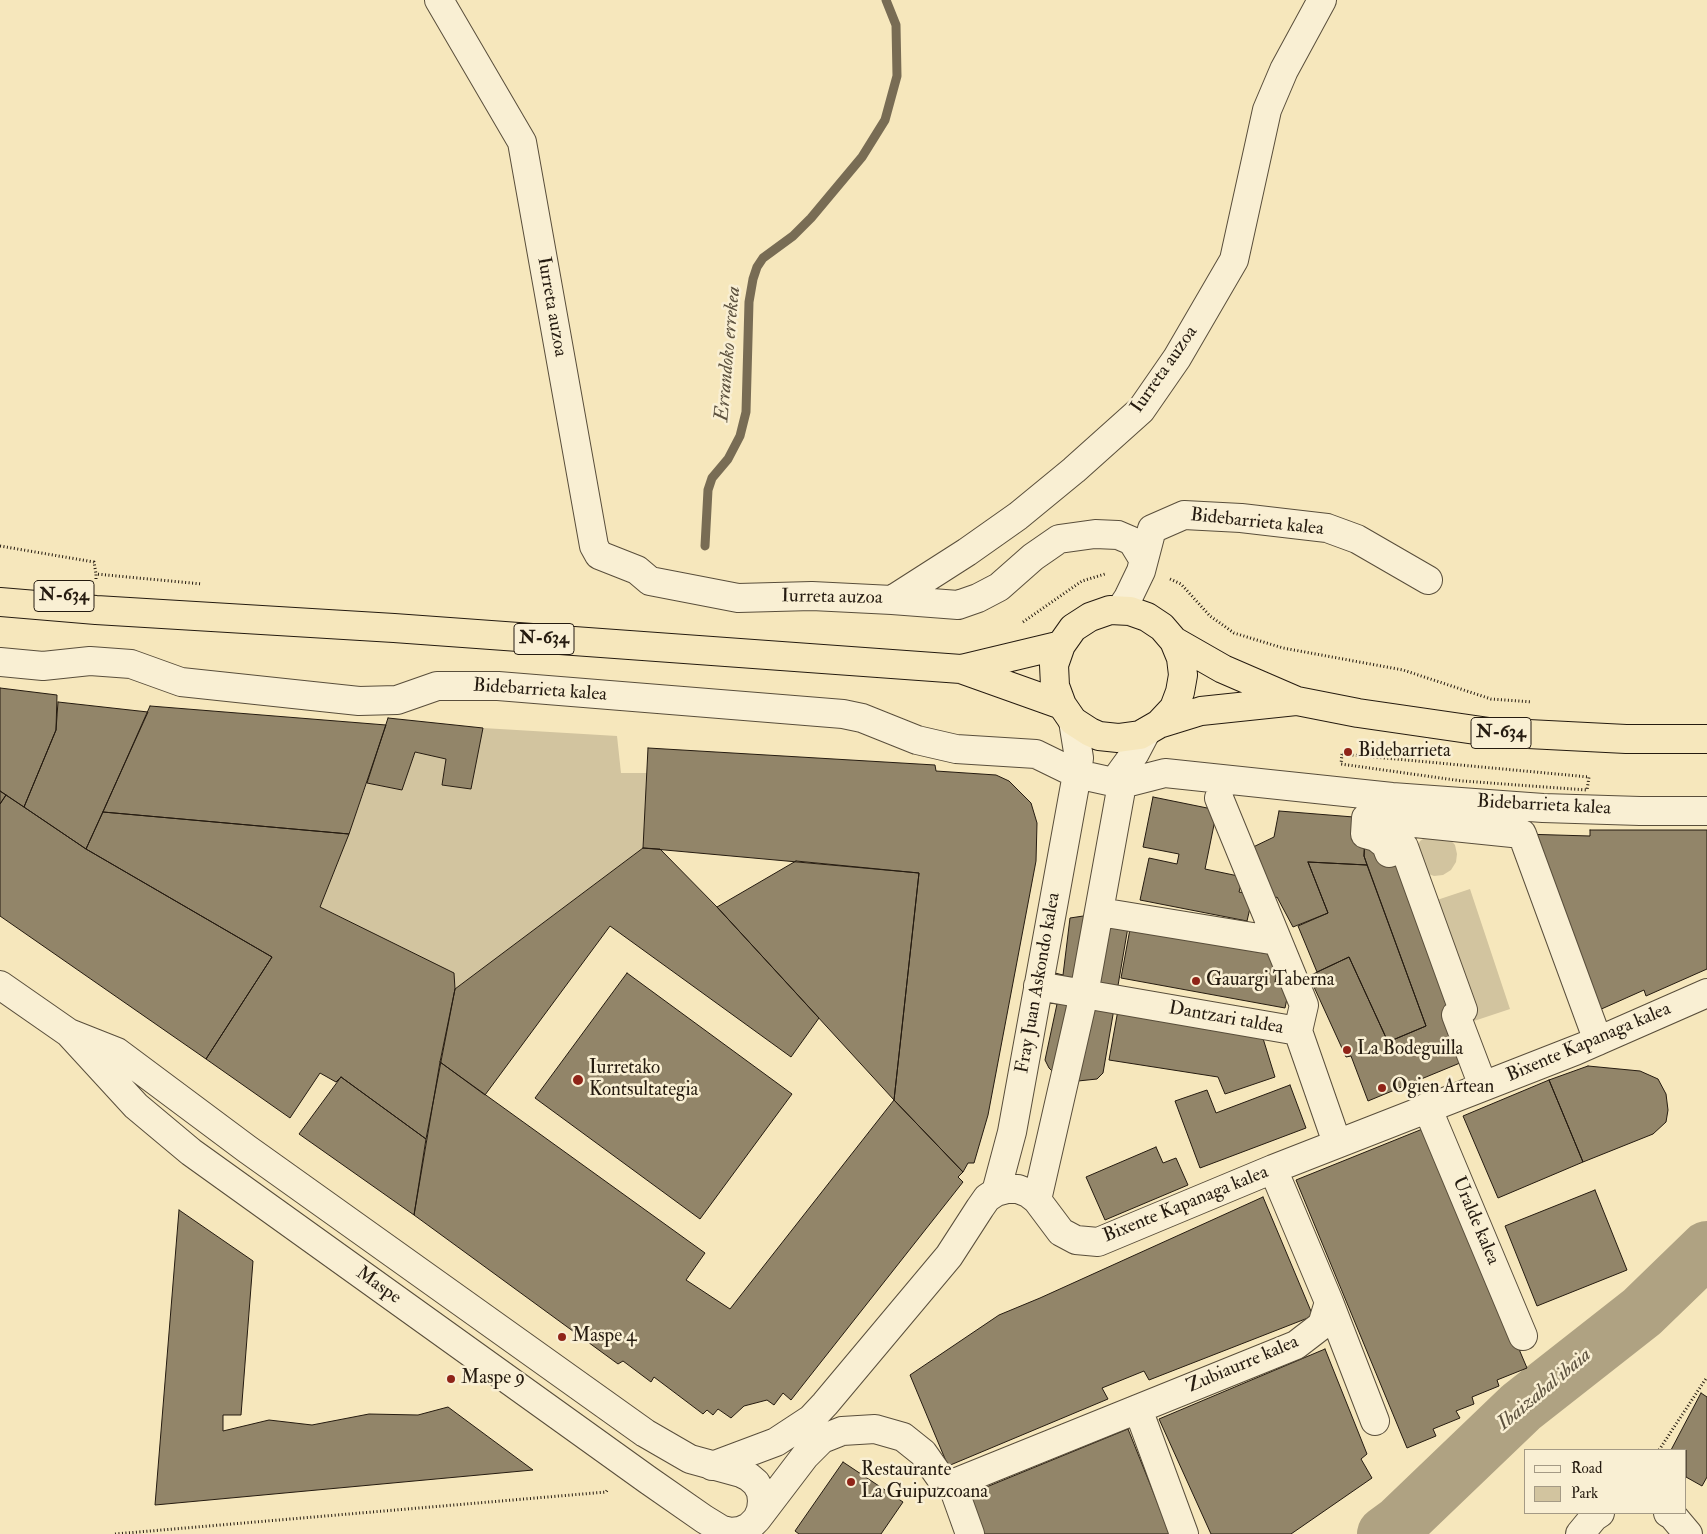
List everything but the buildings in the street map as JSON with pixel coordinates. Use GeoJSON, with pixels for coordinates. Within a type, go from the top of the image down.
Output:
{"type":"FeatureCollection","features":[{"type":"Feature","properties":{"kind":"highway","name":"N-634"},"geometry":{"type":"LineString","coordinates":[[0,584],[96,602],[127,611]]}},
{"type":"Feature","properties":{"kind":"highway","name":"N-634"},"geometry":{"type":"LineString","coordinates":[[0,602],[961,669]]}},
{"type":"Feature","properties":{"kind":"highway"},"geometry":{"type":"LineString","coordinates":[[1067,713],[1055,686],[1054,665],[1061,645],[1073,628],[1090,616],[1110,610],[1130,611],[1147,616],[1162,627],[1174,641],[1181,658],[1183,675],[1180,692],[1174,708],[1152,728]]}},
{"type":"Feature","properties":{"kind":"highway"},"geometry":{"type":"LineString","coordinates":[[1174,641],[1223,669],[1297,701]]}},
{"type":"Feature","properties":{"kind":"highway"},"geometry":{"type":"LineString","coordinates":[[961,669],[1061,645]]}},
{"type":"Feature","properties":{"kind":"highway"},"geometry":{"type":"LineString","coordinates":[[961,669],[1067,713],[1090,732],[1099,736],[1118,738],[1140,735],[1152,728],[1201,711],[1297,701]]}},
{"type":"Feature","properties":{"kind":"highway","name":"N-634"},"geometry":{"type":"LineString","coordinates":[[1297,701],[1358,713],[1489,732],[1626,739],[1707,738]]}},
{"type":"Feature","properties":{"kind":"street","name":"Iurreta auzoa"},"geometry":{"type":"LineString","coordinates":[[439,0],[522,142],[594,546],[599,555],[637,570],[650,581],[738,598],[812,596],[892,600],[967,552],[1018,516],[1074,470],[1141,410],[1177,358],[1234,260],[1267,110],[1284,70],[1322,0]]}},
{"type":"Feature","properties":{"kind":"street","name":"Bidebarrieta kalea"},"geometry":{"type":"LineString","coordinates":[[1120,610],[1149,568],[1152,529],[1184,514],[1327,528],[1358,539],[1428,580]]}},
{"type":"Feature","properties":{"kind":"street"},"geometry":{"type":"LineString","coordinates":[[892,600],[958,605],[978,598],[999,587],[1033,557],[1059,539],[1095,534],[1118,535],[1132,541],[1149,568],[1154,622]]}},
{"type":"Feature","properties":{"kind":"street","name":"Bidebarrieta kalea"},"geometry":{"type":"LineString","coordinates":[[0,662],[43,666],[90,661],[131,664],[181,682],[359,701],[397,700],[437,686],[498,686],[843,714],[862,718],[917,740],[956,749],[1036,754],[1077,774]]}},
{"type":"Feature","properties":{"kind":"street","name":"Fray Juan Askondo kalea"},"geometry":{"type":"LineString","coordinates":[[996,1192],[1012,1132],[1077,774],[1079,758],[1067,713]]}},
{"type":"Feature","properties":{"kind":"street"},"geometry":{"type":"LineString","coordinates":[[1037,1200],[1084,994],[1100,912],[1118,783],[1152,728]]}},
{"type":"Feature","properties":{"kind":"street","name":"Bidebarrieta kalea"},"geometry":{"type":"LineString","coordinates":[[1118,783],[1165,773],[1392,797],[1543,808],[1707,811]]}},
{"type":"Feature","properties":{"kind":"street"},"geometry":{"type":"LineString","coordinates":[[1077,774],[1118,783]]}},
{"type":"Feature","properties":{"kind":"street"},"geometry":{"type":"LineString","coordinates":[[1219,798],[1304,1005],[1298,1031]]}},
{"type":"Feature","properties":{"kind":"street"},"geometry":{"type":"LineString","coordinates":[[1483,1086],[1456,1015],[1463,1010],[1404,847],[1389,853],[1386,846],[1376,837],[1365,834],[1366,818],[1522,834],[1598,1041]]}},
{"type":"Feature","properties":{"kind":"street"},"geometry":{"type":"LineString","coordinates":[[1100,912],[1278,941]]}},
{"type":"Feature","properties":{"kind":"street","name":"Maspe"},"geometry":{"type":"LineString","coordinates":[[0,985],[69,1033],[136,1106],[191,1152],[704,1519],[722,1530],[731,1532],[752,1527],[761,1510],[762,1501],[761,1492],[756,1483],[749,1477],[741,1473],[701,1463],[645,1434],[247,1149],[117,1052],[69,1033]]}},
{"type":"Feature","properties":{"kind":"street","name":"Dantzari taldea"},"geometry":{"type":"LineString","coordinates":[[1038,986],[1298,1031],[1337,1143]]}},
{"type":"Feature","properties":{"kind":"street","name":"Bixente Kapanaga kalea"},"geometry":{"type":"LineString","coordinates":[[996,1192],[1018,1189],[1028,1193],[1037,1200],[1061,1232],[1076,1240],[1098,1242],[1337,1143],[1598,1041],[1707,993]]}},
{"type":"Feature","properties":{"kind":"street","name":"Uralde kalea"},"geometry":{"type":"LineString","coordinates":[[1427,1107],[1523,1336]]}},
{"type":"Feature","properties":{"kind":"street"},"geometry":{"type":"LineString","coordinates":[[1273,1169],[1329,1302],[1375,1421]]}},
{"type":"Feature","properties":{"kind":"street"},"geometry":{"type":"LineString","coordinates":[[701,1463],[776,1442],[811,1419],[949,1256],[986,1198],[996,1192]]}},
{"type":"Feature","properties":{"kind":"street","name":"Zubiaurre kalea"},"geometry":{"type":"LineString","coordinates":[[952,1484],[1296,1345],[1322,1325],[1329,1302]]}},
{"type":"Feature","properties":{"kind":"street"},"geometry":{"type":"LineString","coordinates":[[1138,1409],[1184,1534]]}},
{"type":"Feature","properties":{"kind":"street"},"geometry":{"type":"LineString","coordinates":[[752,1527],[805,1456],[822,1439],[842,1431],[875,1429],[903,1437],[923,1453],[942,1480],[952,1484],[970,1534]]}},
{"type":"Feature","properties":{"kind":"street"},"geometry":{"type":"LineString","coordinates":[[1580,1534],[1598,1514]]}},
{"type":"Feature","properties":{"kind":"street"},"geometry":{"type":"LineString","coordinates":[[1670,1514],[1688,1534]]}},
{"type":"Feature","properties":{"kind":"path"},"geometry":{"type":"LineString","coordinates":[[0,546],[94,562],[96,574]]}},
{"type":"Feature","properties":{"kind":"path"},"geometry":{"type":"LineString","coordinates":[[1149,568],[1181,584],[1210,616],[1234,633],[1283,648],[1403,670],[1491,699],[1539,702]]}},
{"type":"Feature","properties":{"kind":"path"},"geometry":{"type":"LineString","coordinates":[[1018,625],[1082,581],[1110,573]]}},
{"type":"Feature","properties":{"kind":"path"},"geometry":{"type":"LineString","coordinates":[[1342,754],[1589,777]]}},
{"type":"Feature","properties":{"kind":"path"},"geometry":{"type":"LineString","coordinates":[[1660,1449],[1707,1377]]}},
{"type":"Feature","properties":{"kind":"path"},"geometry":{"type":"LineString","coordinates":[[115,1534],[606,1492],[625,1463]]}},
{"type":"Feature","properties":{"kind":"green space"},"geometry":{"type":"Polygon","coordinates":[[[483,728],[617,736],[621,773],[647,773],[643,848],[455,989],[454,973],[320,907],[367,783],[402,790],[415,752],[446,759],[442,785],[471,789],[483,728]]]}},
{"type":"Feature","properties":{"kind":"green space"},"geometry":{"type":"Polygon","coordinates":[[[1429,835],[1449,838],[1455,845],[1456,862],[1451,870],[1443,875],[1434,876],[1423,872],[1415,852],[1420,841],[1429,835]]]}},
{"type":"Feature","properties":{"kind":"green space"},"geometry":{"type":"Polygon","coordinates":[[[1470,889],[1510,1009],[1474,1021],[1434,901],[1470,889]]]}},
{"type":"Feature","properties":{"kind":"waterway","name":"Errandoko errekea"},"geometry":{"type":"LineString","coordinates":[[705,546],[708,490],[712,478],[728,459],[740,436],[746,412],[749,302],[753,279],[757,267],[763,258],[793,236],[811,218],[862,157],[885,120],[897,76],[896,25],[886,0]]}},
{"type":"Feature","properties":{"kind":"waterway","name":"Ibaizabal ibaia"},"geometry":{"type":"LineString","coordinates":[[1385,1534],[1400,1523],[1521,1407],[1642,1312],[1707,1249]]}},
{"type":"Feature","properties":{"kind":"place","name":"Bidebarrieta"},"geometry":{"type":"Point","coordinates":[1348,752]}},
{"type":"Feature","properties":{"kind":"place","name":"Gauargi Taberna"},"geometry":{"type":"Point","coordinates":[1196,981]}},
{"type":"Feature","properties":{"kind":"place","name":"La Bodeguilla"},"geometry":{"type":"Point","coordinates":[1347,1050]}},
{"type":"Feature","properties":{"kind":"place","name":"Iurretako Kontsultategia"},"geometry":{"type":"Point","coordinates":[578,1080]}},
{"type":"Feature","properties":{"kind":"place","name":"Ogien Artean"},"geometry":{"type":"Point","coordinates":[1382,1088]}},
{"type":"Feature","properties":{"kind":"place","name":"Maspe 4"},"geometry":{"type":"Point","coordinates":[562,1337]}},
{"type":"Feature","properties":{"kind":"place","name":"Maspe 9"},"geometry":{"type":"Point","coordinates":[451,1379]}},
{"type":"Feature","properties":{"kind":"place","name":"Restaurante La Guipuzcoana"},"geometry":{"type":"Point","coordinates":[851,1482]}}]}
